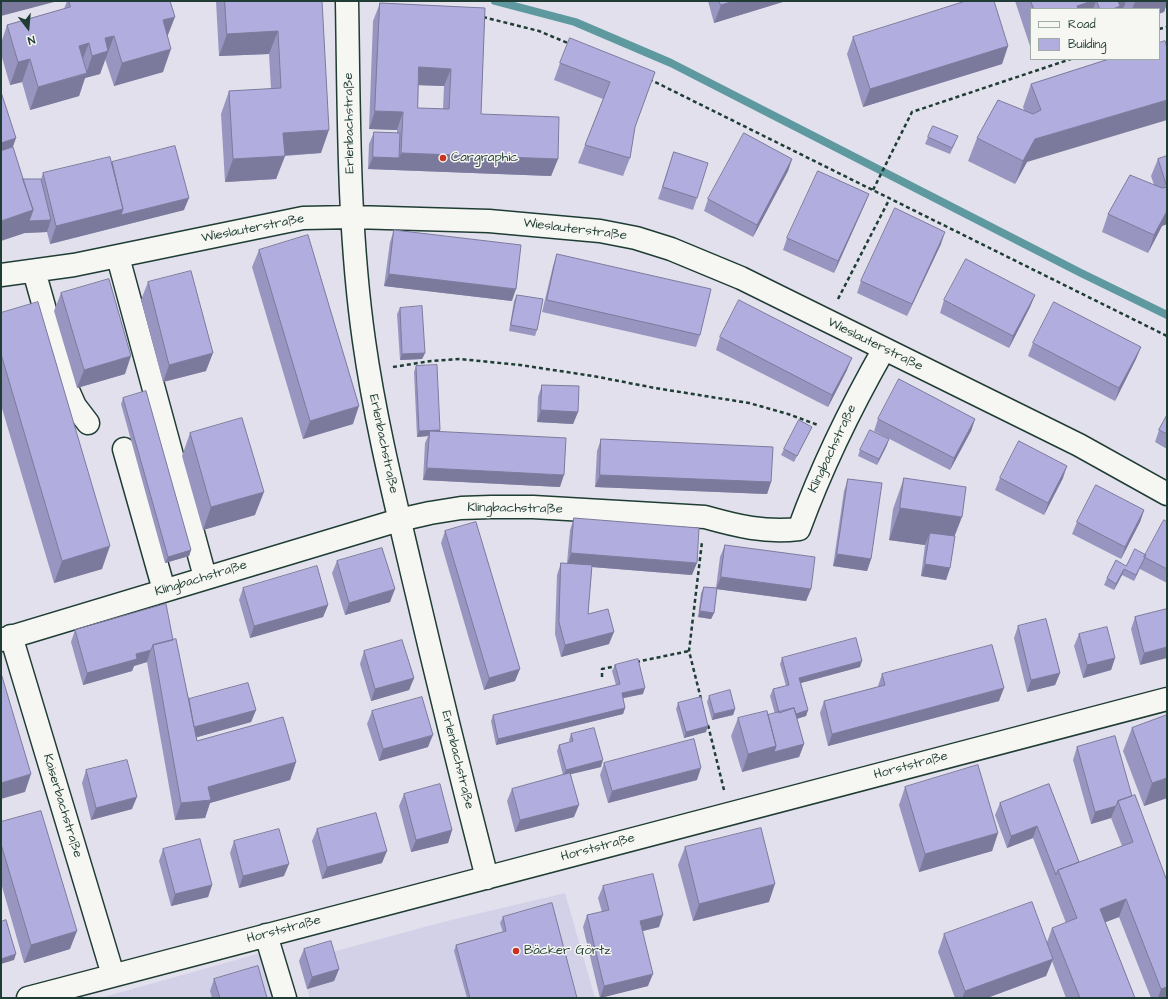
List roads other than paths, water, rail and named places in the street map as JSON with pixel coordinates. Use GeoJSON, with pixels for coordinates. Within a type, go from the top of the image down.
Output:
{"type":"FeatureCollection","features":[{"type":"Feature","properties":{"kind":"street","name":"Erlenbachstraße"},"geometry":{"type":"LineString","coordinates":[[347,1],[353,217],[360,306],[368,371],[399,520],[487,878]]}},
{"type":"Feature","properties":{"kind":"street","name":"Wieslauterstraße"},"geometry":{"type":"LineString","coordinates":[[1,275],[118,257],[303,218],[353,217],[489,221],[600,231],[636,238],[671,249],[740,278],[1079,445],[1167,494]]}},
{"type":"Feature","properties":{"kind":"street"},"geometry":{"type":"LineString","coordinates":[[118,257],[205,577]]}},
{"type":"Feature","properties":{"kind":"street"},"geometry":{"type":"LineString","coordinates":[[34,271],[68,388],[75,406],[88,423]]}},
{"type":"Feature","properties":{"kind":"street","name":"Klingbachstraße"},"geometry":{"type":"LineString","coordinates":[[6,638],[399,520],[461,508],[491,506],[533,507],[705,517],[729,524],[762,530],[781,531],[799,529],[813,490],[840,432],[856,399],[884,349]]}},
{"type":"Feature","properties":{"kind":"street"},"geometry":{"type":"LineString","coordinates":[[124,449],[164,590]]}},
{"type":"Feature","properties":{"kind":"street","name":"Kaiserbachstraße"},"geometry":{"type":"LineString","coordinates":[[6,638],[112,975]]}},
{"type":"Feature","properties":{"kind":"street","name":"Horststraße"},"geometry":{"type":"LineString","coordinates":[[28,998],[1167,699]]}},
{"type":"Feature","properties":{"kind":"street"},"geometry":{"type":"LineString","coordinates":[[266,935],[285,998]]}},
{"type":"Feature","properties":{"kind":"waterway"},"geometry":{"type":"LineString","coordinates":[[495,1],[575,22],[671,63],[1081,273],[1167,315]]}},
{"type":"Feature","properties":{"kind":"place","name":"Cargraphic"},"geometry":{"type":"Point","coordinates":[443,158]}},
{"type":"Feature","properties":{"kind":"place","name":"Bäcker Görtz"},"geometry":{"type":"Point","coordinates":[516,951]}}]}
